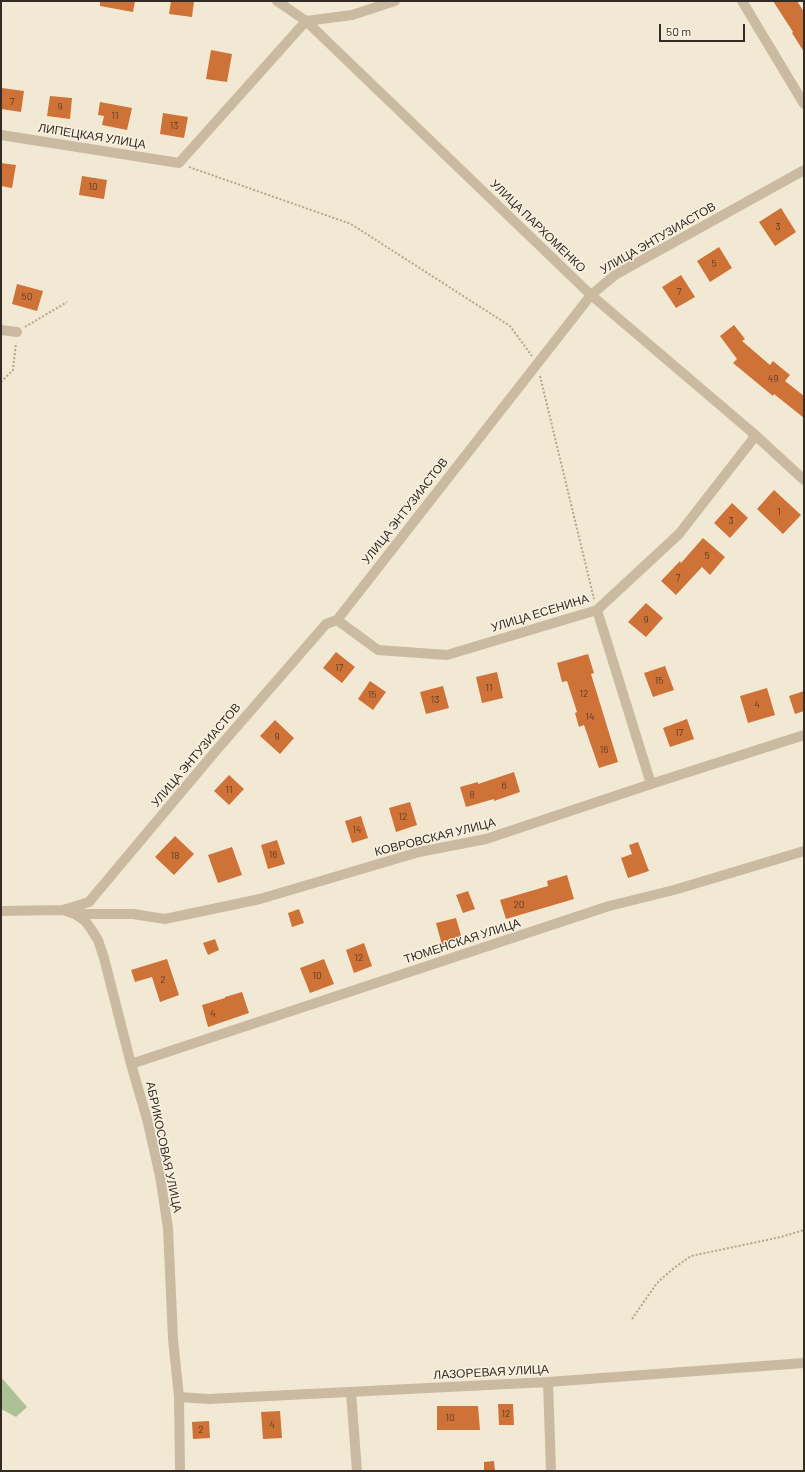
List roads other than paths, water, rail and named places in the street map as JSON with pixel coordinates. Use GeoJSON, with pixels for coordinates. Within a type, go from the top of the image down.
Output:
{"type":"FeatureCollection","features":[{"type":"Feature","properties":{"kind":"street","name":"УЛИЦА ПАРХОМЕНКО"},"geometry":{"type":"LineString","coordinates":[[277,1],[306,21],[591,294],[753,433],[804,480]]}},
{"type":"Feature","properties":{"kind":"street"},"geometry":{"type":"LineString","coordinates":[[306,21],[352,15],[395,1]]}},
{"type":"Feature","properties":{"kind":"street"},"geometry":{"type":"LineString","coordinates":[[742,1],[804,104]]}},
{"type":"Feature","properties":{"kind":"street","name":"ЛИПЕЦКАЯ УЛИЦА"},"geometry":{"type":"LineString","coordinates":[[1,135],[179,163],[306,21]]}},
{"type":"Feature","properties":{"kind":"street","name":"УЛИЦА ЭНТУЗИАСТОВ"},"geometry":{"type":"LineString","coordinates":[[63,910],[89,902],[214,753],[326,624],[337,620],[591,294],[615,275],[804,170]]}},
{"type":"Feature","properties":{"kind":"street"},"geometry":{"type":"LineString","coordinates":[[1,330],[17,332]]}},
{"type":"Feature","properties":{"kind":"street","name":"УЛИЦА ЕСЕНИНА"},"geometry":{"type":"LineString","coordinates":[[337,620],[378,650],[447,655],[597,610],[679,534],[753,439],[753,433]]}},
{"type":"Feature","properties":{"kind":"street"},"geometry":{"type":"LineString","coordinates":[[597,610],[651,784]]}},
{"type":"Feature","properties":{"kind":"street","name":"КОВРОВСКАЯ УЛИЦА"},"geometry":{"type":"LineString","coordinates":[[63,910],[75,914],[133,914],[165,919],[260,900],[419,852],[486,839],[651,784],[804,736]]}},
{"type":"Feature","properties":{"kind":"street","name":"ТЮМЕНСКАЯ УЛИЦА"},"geometry":{"type":"LineString","coordinates":[[132,1064],[609,906],[674,890],[804,851]]}},
{"type":"Feature","properties":{"kind":"street"},"geometry":{"type":"LineString","coordinates":[[1,911],[63,910]]}},
{"type":"Feature","properties":{"kind":"street","name":"АБРИКОСОВАЯ УЛИЦА"},"geometry":{"type":"LineString","coordinates":[[75,914],[85,921],[91,929],[98,940],[104,958],[149,1126],[160,1176],[168,1228],[173,1339],[179,1397],[180,1471]]}},
{"type":"Feature","properties":{"kind":"street","name":"ЛАЗОРЕВАЯ УЛИЦА"},"geometry":{"type":"LineString","coordinates":[[179,1397],[209,1399],[548,1382],[804,1363]]}},
{"type":"Feature","properties":{"kind":"street"},"geometry":{"type":"LineString","coordinates":[[548,1382],[551,1471]]}},
{"type":"Feature","properties":{"kind":"street"},"geometry":{"type":"LineString","coordinates":[[351,1392],[358,1471]]}}]}
